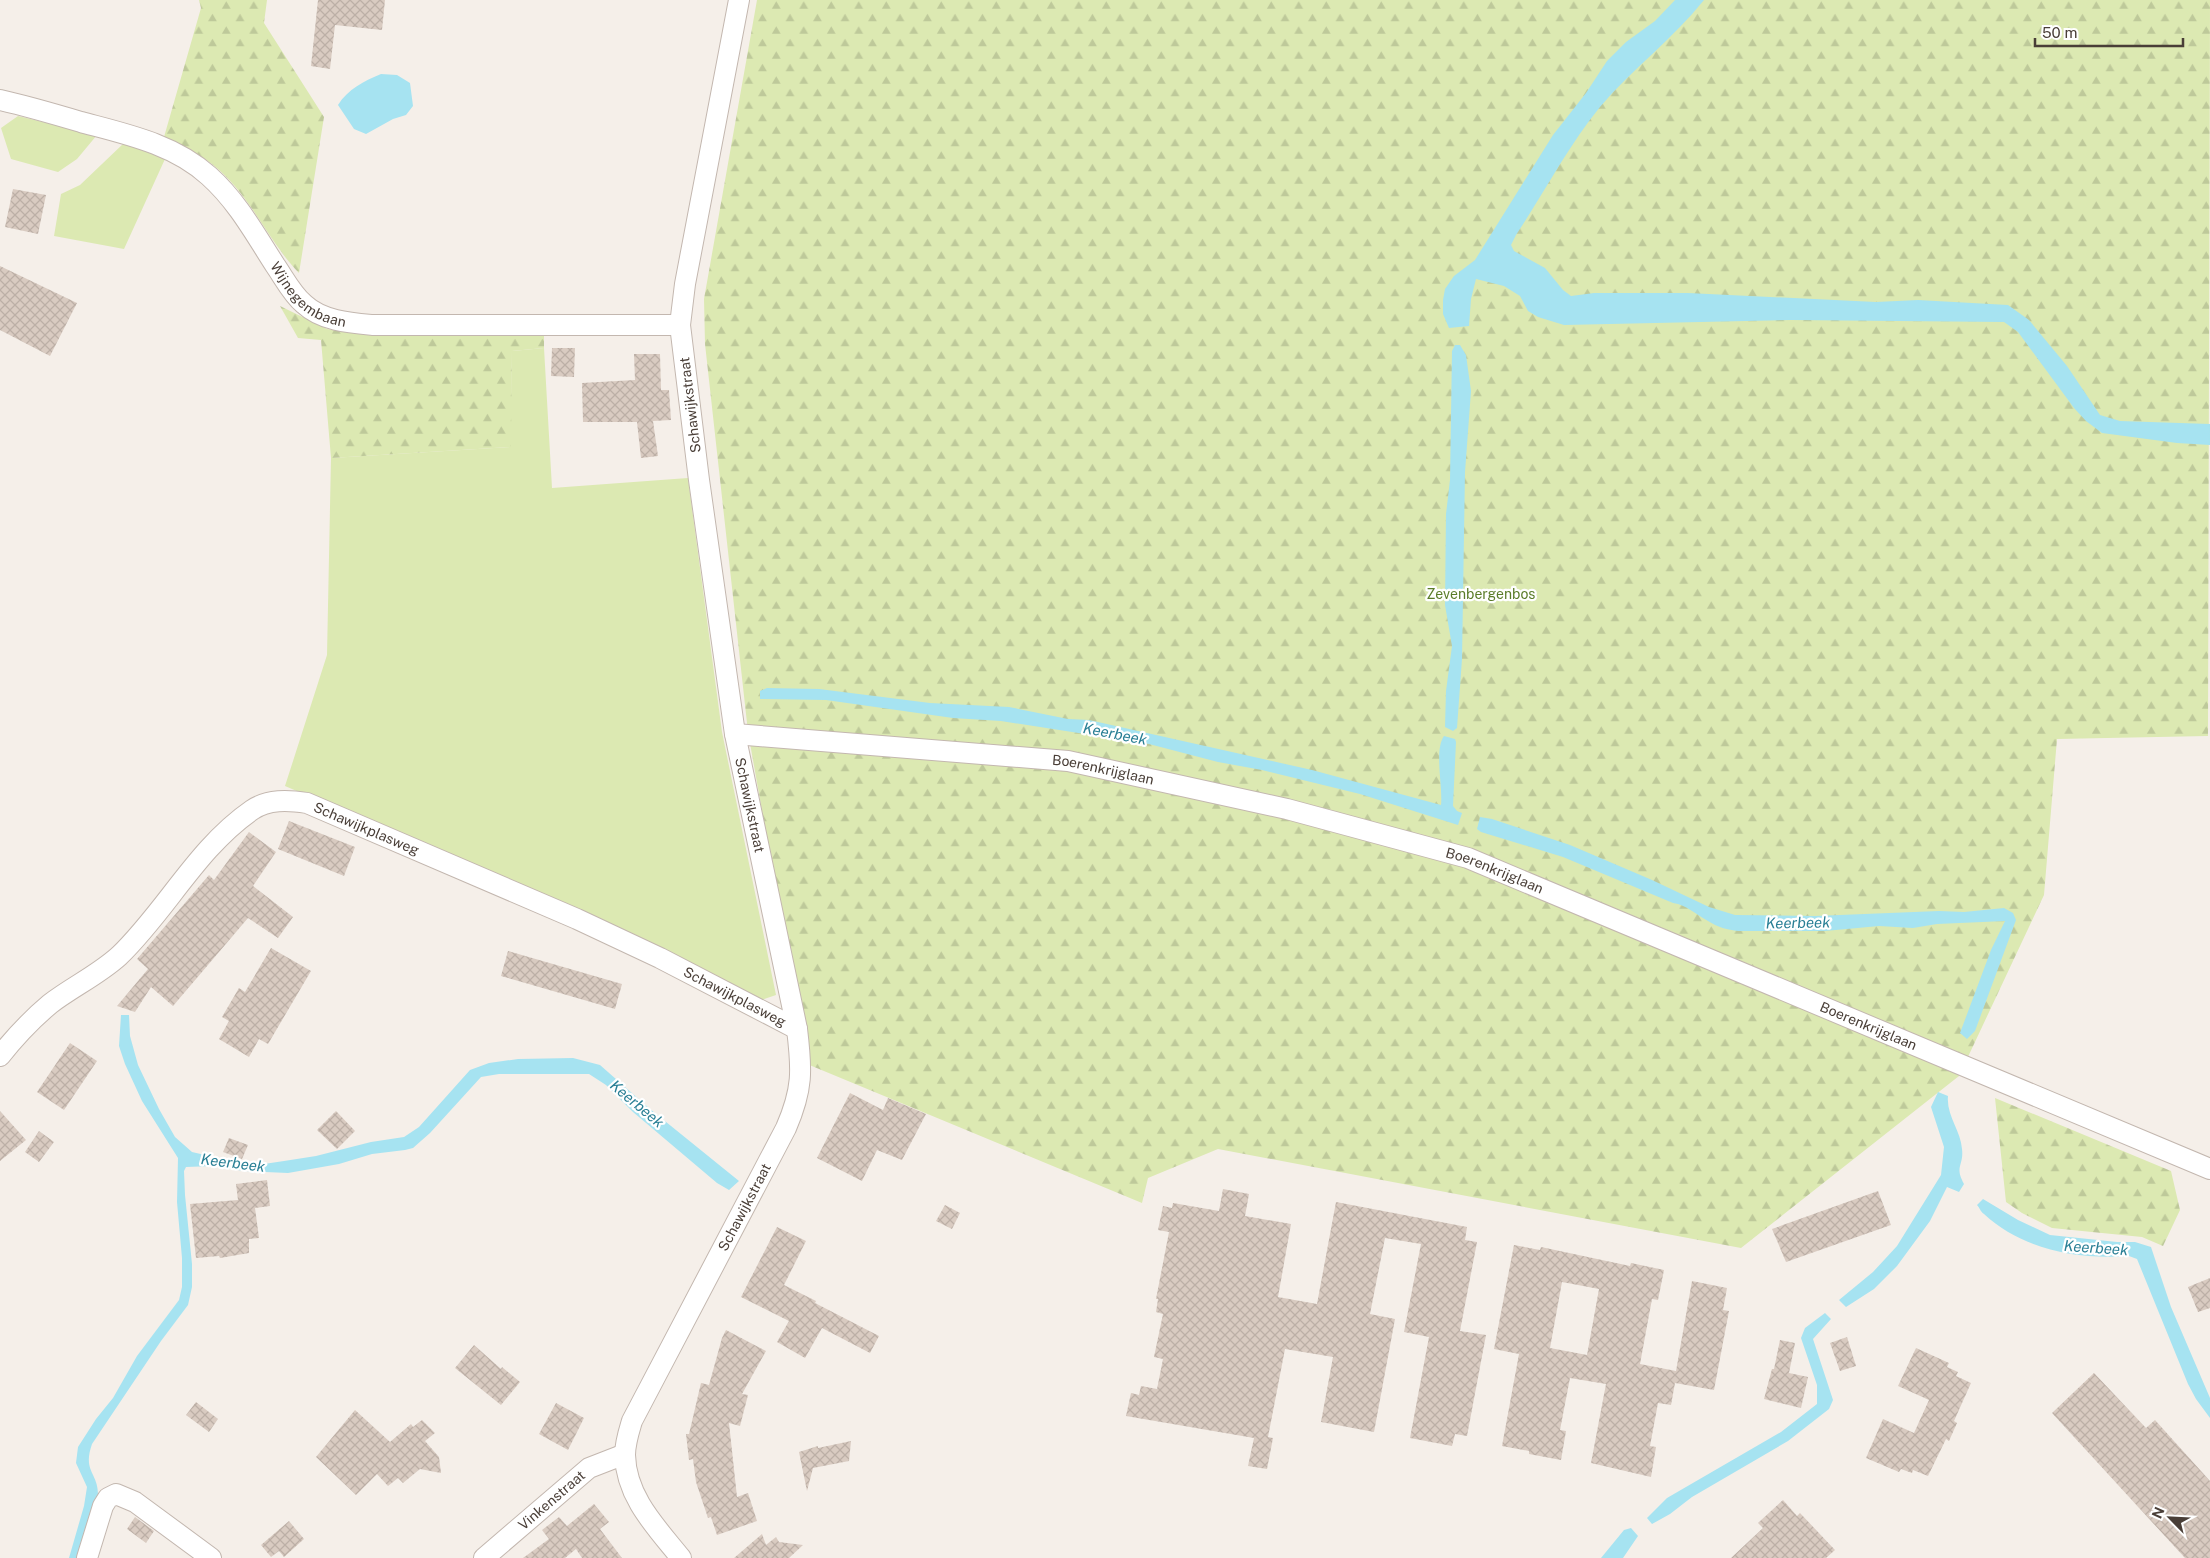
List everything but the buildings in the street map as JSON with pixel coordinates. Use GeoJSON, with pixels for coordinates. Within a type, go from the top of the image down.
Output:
{"type":"FeatureCollection","features":[{"type":"Feature","properties":{"kind":"street","name":"Schawijkstraat"},"geometry":{"type":"LineString","coordinates":[[681,1558],[640,1506],[629,1482],[625,1454],[632,1420],[766,1168],[797,1103],[801,1068],[797,1029],[735,734],[699,480],[680,325],[685,284],[739,0]]}},
{"type":"Feature","properties":{"kind":"street","name":"Wijnegembaan"},"geometry":{"type":"LineString","coordinates":[[0,100],[154,143],[181,155],[210,176],[240,211],[288,285],[305,305],[325,316],[347,323],[373,325],[680,325]]}},
{"type":"Feature","properties":{"kind":"street","name":"Boerenkrijglaan"},"geometry":{"type":"LineString","coordinates":[[735,734],[1068,761],[1287,809],[1468,858],[2210,1169]]}},
{"type":"Feature","properties":{"kind":"street","name":"Schawijkplasweg"},"geometry":{"type":"LineString","coordinates":[[0,1056],[15,1037],[51,1004],[118,957],[228,830],[253,809],[284,800],[307,803],[577,919],[660,958],[797,1029]]}},
{"type":"Feature","properties":{"kind":"street","name":"Vinkenstraat"},"geometry":{"type":"LineString","coordinates":[[484,1558],[589,1468],[625,1454]]}},
{"type":"Feature","properties":{"kind":"street"},"geometry":{"type":"LineString","coordinates":[[87,1558],[103,1506],[108,1498],[116,1494],[135,1502],[211,1558]]}},
{"type":"Feature","properties":{"kind":"green space"},"geometry":{"type":"Polygon","coordinates":[[[199,0],[267,0],[264,23],[324,117],[299,273],[278,248],[231,181],[207,160],[164,137],[201,8],[199,0]]]}},
{"type":"Feature","properties":{"kind":"green space","name":"Zevenbergenbos"},"geometry":{"type":"Polygon","coordinates":[[[757,0],[2210,0],[2208,736],[2057,739],[2044,895],[1959,1076],[1741,1248],[1218,1149],[1148,1178],[1142,1203],[807,1064],[748,732],[705,344],[704,299],[757,0]]]}},
{"type":"Feature","properties":{"kind":"green space"},"geometry":{"type":"Polygon","coordinates":[[[18,116],[97,135],[77,159],[58,172],[11,159],[1,128],[18,116]]]}},
{"type":"Feature","properties":{"kind":"green space"},"geometry":{"type":"Polygon","coordinates":[[[124,143],[165,159],[124,249],[54,236],[61,194],[80,185],[124,143]]]}},
{"type":"Feature","properties":{"kind":"green space"},"geometry":{"type":"Polygon","coordinates":[[[280,306],[327,329],[352,333],[544,336],[544,348],[512,351],[511,447],[331,458],[321,340],[298,338],[280,306]]]}},
{"type":"Feature","properties":{"kind":"green space"},"geometry":{"type":"Polygon","coordinates":[[[544,348],[552,488],[688,478],[722,732],[776,995],[761,1000],[659,947],[285,786],[327,655],[331,458],[510,447],[512,351],[544,348]]]}},
{"type":"Feature","properties":{"kind":"green space"},"geometry":{"type":"Polygon","coordinates":[[[1995,1098],[2171,1171],[2180,1210],[2163,1246],[2142,1237],[2052,1228],[2022,1213],[2006,1202],[1995,1098]]]}},
{"type":"Feature","properties":{"kind":"water"},"geometry":{"type":"Polygon","coordinates":[[[1675,0],[1704,0],[1679,28],[1612,93],[1588,122],[1516,235],[1511,245],[1514,251],[1545,268],[1563,290],[1571,296],[1594,293],[1688,293],[1876,302],[1918,300],[2008,305],[2029,320],[2067,366],[2100,415],[2120,421],[2210,424],[2210,445],[2177,443],[2102,433],[2086,421],[2074,408],[2018,332],[2004,322],[1791,320],[1564,325],[1538,317],[1528,311],[1520,296],[1504,286],[1476,279],[1471,299],[1469,326],[1449,328],[1443,314],[1445,289],[1454,276],[1475,260],[1553,135],[1586,93],[1607,61],[1626,42],[1655,21],[1675,0]]]}},
{"type":"Feature","properties":{"kind":"water"},"geometry":{"type":"Polygon","coordinates":[[[381,74],[397,75],[410,83],[413,106],[406,115],[393,119],[366,134],[354,129],[338,105],[357,86],[381,74]]]}},
{"type":"Feature","properties":{"kind":"water"},"geometry":{"type":"Polygon","coordinates":[[[1455,345],[1460,345],[1466,355],[1471,391],[1465,472],[1462,659],[1457,728],[1453,731],[1445,727],[1446,691],[1452,646],[1445,605],[1446,514],[1450,480],[1452,351],[1455,345]]]}},
{"type":"Feature","properties":{"kind":"water","name":"Keerbeek"},"geometry":{"type":"Polygon","coordinates":[[[767,688],[819,689],[930,703],[1009,707],[1068,719],[1089,720],[1312,770],[1441,805],[1439,759],[1441,742],[1444,736],[1455,739],[1456,742],[1453,806],[1462,813],[1458,825],[1360,794],[1262,770],[1218,762],[1149,744],[1001,721],[953,718],[826,700],[760,699],[760,691],[767,688]]]}},
{"type":"Feature","properties":{"kind":"water","name":"Keerbeek"},"geometry":{"type":"Polygon","coordinates":[[[1480,817],[1492,819],[1570,845],[1709,907],[1735,915],[1815,916],[1939,911],[1964,912],[2004,908],[2013,913],[2016,920],[1975,1031],[1967,1039],[1960,1033],[1991,950],[2005,921],[1937,924],[1913,928],[1879,926],[1825,931],[1730,930],[1715,925],[1683,906],[1563,857],[1481,832],[1477,829],[1480,817]]]}},
{"type":"Feature","properties":{"kind":"water","name":"Keerbeek"},"geometry":{"type":"Polygon","coordinates":[[[121,1015],[129,1015],[130,1036],[138,1065],[159,1109],[175,1137],[192,1152],[235,1162],[264,1164],[316,1156],[371,1142],[404,1137],[419,1127],[470,1070],[489,1063],[518,1059],[573,1058],[600,1065],[650,1109],[739,1181],[729,1190],[717,1183],[633,1112],[606,1085],[589,1074],[499,1074],[481,1077],[430,1133],[413,1148],[405,1150],[372,1154],[339,1164],[288,1173],[244,1171],[213,1166],[186,1167],[184,1171],[185,1195],[192,1264],[192,1287],[188,1305],[161,1341],[92,1444],[89,1461],[98,1489],[98,1497],[80,1558],[69,1558],[84,1506],[87,1487],[76,1463],[78,1447],[96,1419],[113,1398],[137,1356],[179,1300],[182,1287],[182,1258],[177,1202],[178,1158],[142,1101],[125,1064],[119,1046],[121,1015]]]}},
{"type":"Feature","properties":{"kind":"water"},"geometry":{"type":"Polygon","coordinates":[[[1938,1092],[1948,1096],[1949,1110],[1961,1142],[1960,1173],[1964,1184],[1959,1192],[1947,1187],[1930,1221],[1897,1266],[1874,1289],[1846,1307],[1839,1300],[1873,1272],[1897,1246],[1941,1175],[1944,1147],[1931,1107],[1938,1092]]]}},
{"type":"Feature","properties":{"kind":"water","name":"Keerbeek"},"geometry":{"type":"Polygon","coordinates":[[[1983,1199],[2018,1220],[2050,1235],[2135,1242],[2151,1247],[2171,1307],[2210,1398],[2210,1418],[2188,1384],[2137,1259],[2129,1256],[2110,1257],[2071,1254],[2034,1244],[1999,1226],[1983,1213],[1977,1205],[1983,1199]]]}},
{"type":"Feature","properties":{"kind":"water"},"geometry":{"type":"Polygon","coordinates":[[[1825,1313],[1831,1319],[1813,1339],[1833,1400],[1829,1409],[1788,1441],[1692,1497],[1670,1514],[1652,1524],[1647,1518],[1667,1498],[1781,1432],[1817,1404],[1817,1385],[1801,1338],[1805,1328],[1825,1313]]]}},
{"type":"Feature","properties":{"kind":"water"},"geometry":{"type":"Polygon","coordinates":[[[1631,1528],[1638,1536],[1623,1558],[1601,1558],[1624,1530],[1631,1528]]]}}]}
